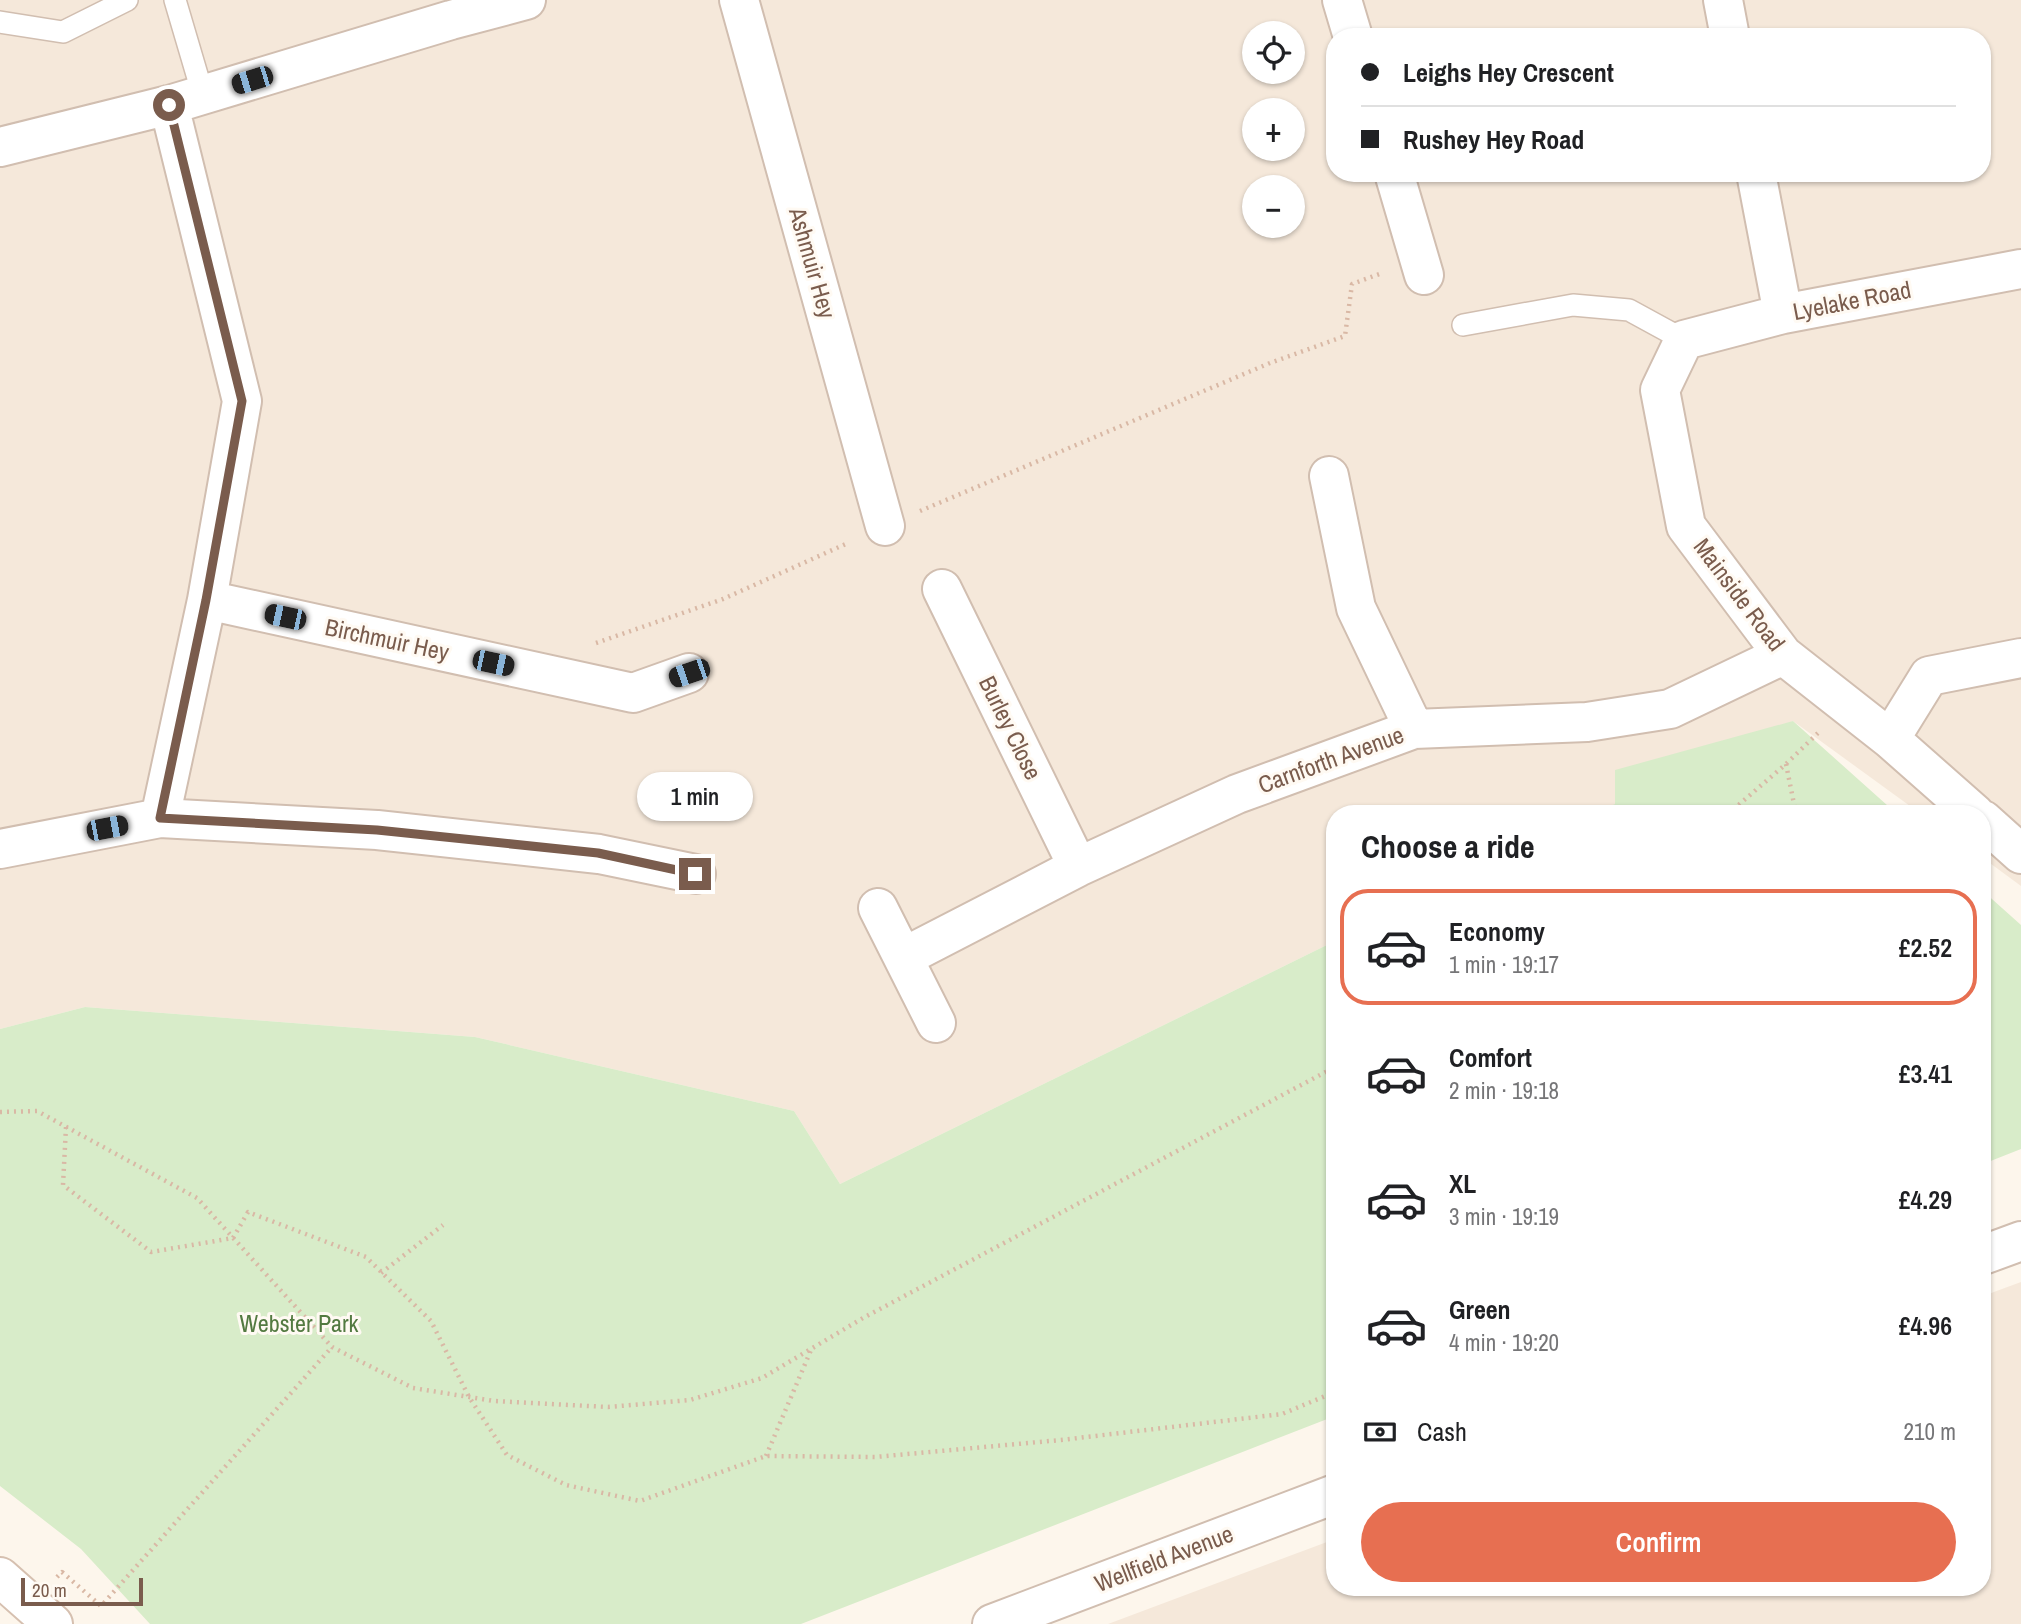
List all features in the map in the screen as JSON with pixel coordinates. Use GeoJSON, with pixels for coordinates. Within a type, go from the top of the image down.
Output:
{"type":"FeatureCollection","features":[{"type":"Feature","properties":{"kind":"street"},"geometry":{"type":"LineString","coordinates":[[0,147],[186,100],[526,0]]}},
{"type":"Feature","properties":{"kind":"street","name":"Ashmuir Hey"},"geometry":{"type":"LineString","coordinates":[[739,0],[885,526]]}},
{"type":"Feature","properties":{"kind":"street"},"geometry":{"type":"LineString","coordinates":[[1342,0],[1350,28]]}},
{"type":"Feature","properties":{"kind":"street"},"geometry":{"type":"LineString","coordinates":[[1723,0],[1728,28]]}},
{"type":"Feature","properties":{"kind":"street"},"geometry":{"type":"LineString","coordinates":[[160,818],[206,600],[242,401],[186,100]]}},
{"type":"Feature","properties":{"kind":"street"},"geometry":{"type":"LineString","coordinates":[[1397,182],[1422,267]]}},
{"type":"Feature","properties":{"kind":"street"},"geometry":{"type":"LineString","coordinates":[[1758,182],[1783,314]]}},
{"type":"Feature","properties":{"kind":"street","name":"Lyelake Road"},"geometry":{"type":"LineString","coordinates":[[1684,340],[1783,314],[2021,269]]}},
{"type":"Feature","properties":{"kind":"street","name":"Mainside Road"},"geometry":{"type":"LineString","coordinates":[[1684,340],[1660,390],[1686,526],[1783,655],[1890,739],[1965,805]]}},
{"type":"Feature","properties":{"kind":"street"},"geometry":{"type":"LineString","coordinates":[[1329,476],[1356,608],[1413,729]]}},
{"type":"Feature","properties":{"kind":"street","name":"Burley Close"},"geometry":{"type":"LineString","coordinates":[[942,589],[1078,867]]}},
{"type":"Feature","properties":{"kind":"street","name":"Birchmuir Hey"},"geometry":{"type":"LineString","coordinates":[[206,600],[633,693],[689,673]]}},
{"type":"Feature","properties":{"kind":"street","name":"Carnforth Avenue"},"geometry":{"type":"LineString","coordinates":[[904,957],[1078,867],[1237,794],[1413,729],[1587,723],[1670,709],[1783,655]]}},
{"type":"Feature","properties":{"kind":"street"},"geometry":{"type":"LineString","coordinates":[[1890,739],[1929,676],[2021,658]]}},
{"type":"Feature","properties":{"kind":"street"},"geometry":{"type":"LineString","coordinates":[[0,849],[160,818],[391,832],[598,853],[695,874]]}},
{"type":"Feature","properties":{"kind":"street"},"geometry":{"type":"LineString","coordinates":[[1991,827],[2021,854]]}},
{"type":"Feature","properties":{"kind":"street"},"geometry":{"type":"LineString","coordinates":[[878,908],[936,1023]]}},
{"type":"Feature","properties":{"kind":"street"},"geometry":{"type":"LineString","coordinates":[[1991,1252],[2021,1241]]}},
{"type":"Feature","properties":{"kind":"street","name":"Wellfield Avenue"},"geometry":{"type":"LineString","coordinates":[[992,1624],[1326,1497]]}},
{"type":"Feature","properties":{"kind":"street"},"geometry":{"type":"LineString","coordinates":[[0,1577],[53,1624]]}},
{"type":"Feature","properties":{"kind":"lane"},"geometry":{"type":"LineString","coordinates":[[0,22],[63,32],[127,0]]}},
{"type":"Feature","properties":{"kind":"lane"},"geometry":{"type":"LineString","coordinates":[[174,0],[186,100]]}},
{"type":"Feature","properties":{"kind":"lane"},"geometry":{"type":"LineString","coordinates":[[1463,325],[1573,305],[1629,310],[1684,340]]}},
{"type":"Feature","properties":{"kind":"path"},"geometry":{"type":"LineString","coordinates":[[583,647],[723,599],[885,526],[1270,363],[1345,336],[1352,284],[1422,267]]}},
{"type":"Feature","properties":{"kind":"path"},"geometry":{"type":"LineString","coordinates":[[1738,805],[1786,764],[1846,705]]}},
{"type":"Feature","properties":{"kind":"path"},"geometry":{"type":"LineString","coordinates":[[1786,764],[1794,805]]}},
{"type":"Feature","properties":{"kind":"path"},"geometry":{"type":"LineString","coordinates":[[0,1112],[37,1111],[197,1198],[332,1347],[413,1388],[494,1401],[608,1407],[690,1400],[762,1378],[863,1318],[1326,1072]]}},
{"type":"Feature","properties":{"kind":"path"},"geometry":{"type":"LineString","coordinates":[[66,1128],[63,1185],[151,1252],[233,1238]]}},
{"type":"Feature","properties":{"kind":"path"},"geometry":{"type":"LineString","coordinates":[[233,1238],[248,1212],[366,1258],[431,1321],[469,1397],[507,1455],[566,1485],[640,1501],[766,1456],[875,1457],[1061,1440],[1282,1414],[1326,1396]]}},
{"type":"Feature","properties":{"kind":"path"},"geometry":{"type":"LineString","coordinates":[[382,1273],[443,1225]]}},
{"type":"Feature","properties":{"kind":"path"},"geometry":{"type":"LineString","coordinates":[[62,1572],[101,1606],[332,1347]]}},
{"type":"Feature","properties":{"kind":"path"},"geometry":{"type":"LineString","coordinates":[[766,1456],[812,1348]]}},
{"type":"Feature","properties":{"kind":"shaded area"},"geometry":{"type":"Polygon","coordinates":[[[0,0],[2021,0],[2021,886],[1991,864],[1991,805],[1909,805],[1793,721],[1613,805],[1326,805],[1326,945],[840,1184],[794,1111],[475,1037],[85,1007],[0,1029],[0,0]]]}},
{"type":"Feature","properties":{"kind":"shaded area"},"geometry":{"type":"Polygon","coordinates":[[[2021,1282],[2021,1624],[1108,1624],[1326,1542],[1326,1596],[1991,1596],[1991,1293],[2021,1282]]]}},
{"type":"Feature","properties":{"kind":"green space"},"geometry":{"type":"Polygon","coordinates":[[[1793,721],[1887,805],[1613,805],[1615,770],[1793,721]]]}},
{"type":"Feature","properties":{"kind":"green space"},"geometry":{"type":"Polygon","coordinates":[[[1991,898],[2021,925],[2021,1149],[1991,1161],[1991,898]]]}},
{"type":"Feature","properties":{"kind":"green space","name":"Webster Park"},"geometry":{"type":"Polygon","coordinates":[[[1326,945],[1326,1420],[801,1624],[150,1624],[81,1549],[0,1486],[0,1029],[85,1007],[475,1037],[794,1111],[840,1184],[1326,945]]]}},
{"type":"Feature","properties":{"kind":"route"},"geometry":{"type":"LineString","coordinates":[[169,105],[242,401],[206,600],[160,818],[377,830],[598,853],[695,874]]}}]}
